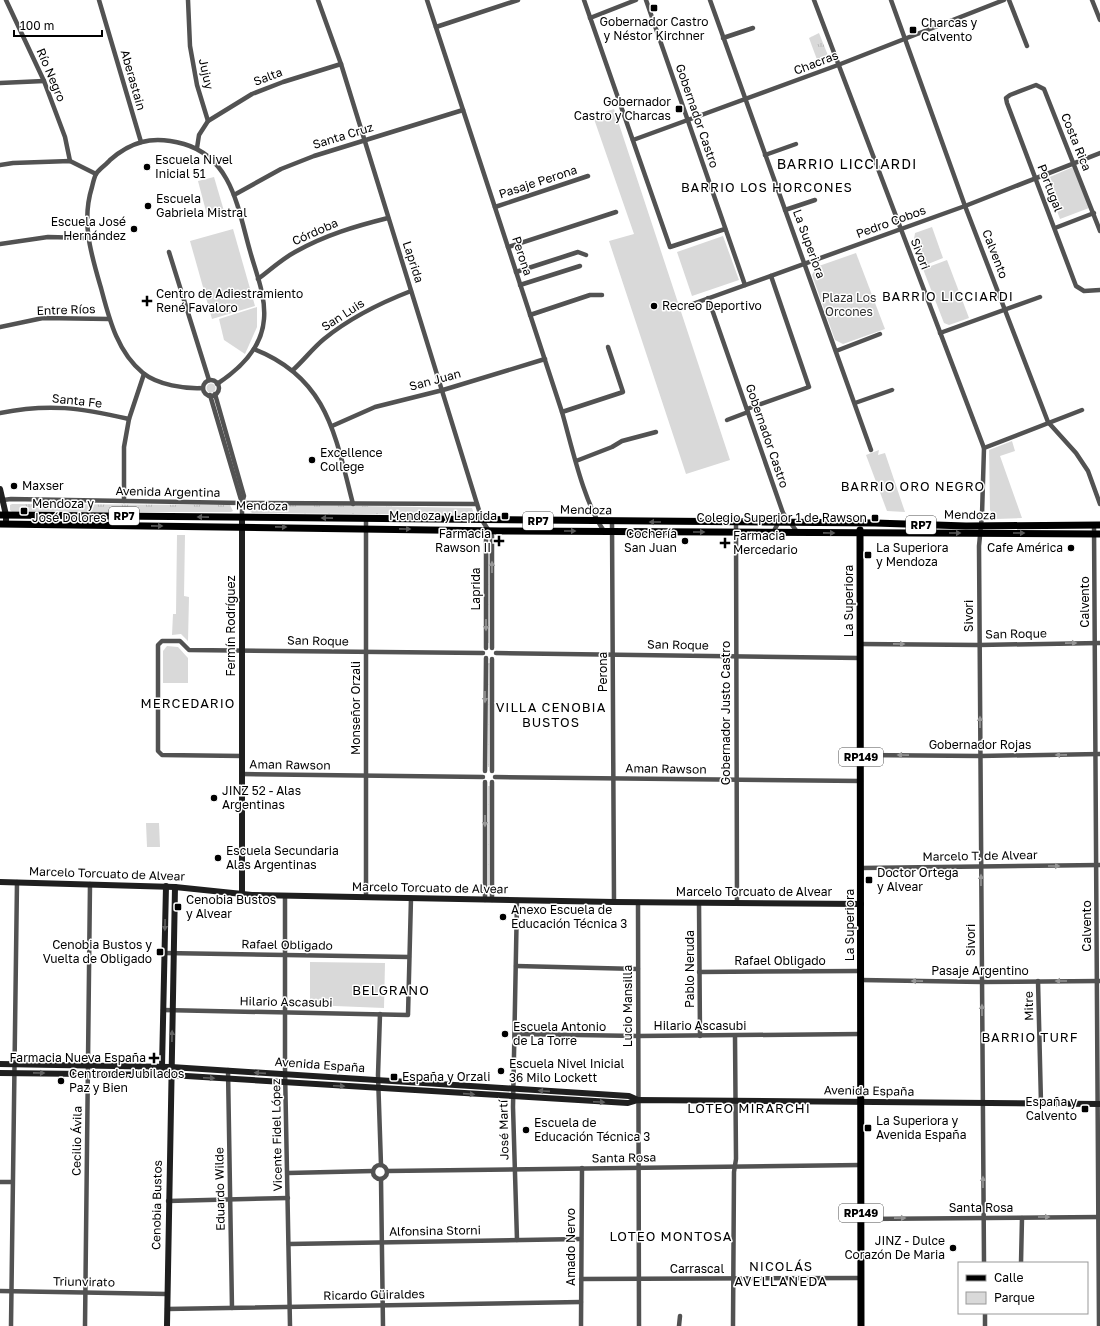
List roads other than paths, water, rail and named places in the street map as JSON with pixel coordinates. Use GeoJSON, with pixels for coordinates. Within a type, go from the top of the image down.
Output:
{"type":"FeatureCollection","features":[{"type":"Feature","properties":{"kind":"main road","name":"Mendoza"},"geometry":{"type":"LineString","coordinates":[[3,515],[860,524],[1097,534]]}},
{"type":"Feature","properties":{"kind":"main road","name":"Mendoza"},"geometry":{"type":"LineString","coordinates":[[3,524],[604,531],[614,533],[736,532],[860,534],[1097,525]]}},
{"type":"Feature","properties":{"kind":"main road","name":"La Superiora"},"geometry":{"type":"LineString","coordinates":[[860,524],[861,1326]]}},
{"type":"Feature","properties":{"kind":"street","name":"Río Negro"},"geometry":{"type":"LineString","coordinates":[[6,0],[44,81],[65,137],[70,160]]}},
{"type":"Feature","properties":{"kind":"street","name":"Aberastain"},"geometry":{"type":"LineString","coordinates":[[99,0],[141,142]]}},
{"type":"Feature","properties":{"kind":"street","name":"Jujuy"},"geometry":{"type":"LineString","coordinates":[[188,0],[190,46],[197,85],[208,121]]}},
{"type":"Feature","properties":{"kind":"street","name":"Laprida"},"geometry":{"type":"LineString","coordinates":[[318,0],[341,64],[482,520],[489,530],[492,540],[492,648]]}},
{"type":"Feature","properties":{"kind":"street","name":"Perona"},"geometry":{"type":"LineString","coordinates":[[427,0],[545,359],[576,461],[596,521],[604,531]]}},
{"type":"Feature","properties":{"kind":"street"},"geometry":{"type":"LineString","coordinates":[[436,27],[518,0]]}},
{"type":"Feature","properties":{"kind":"street"},"geometry":{"type":"LineString","coordinates":[[584,0],[670,247],[725,229]]}},
{"type":"Feature","properties":{"kind":"street"},"geometry":{"type":"LineString","coordinates":[[590,18],[636,0]]}},
{"type":"Feature","properties":{"kind":"street","name":"Gobernador Castro"},"geometry":{"type":"LineString","coordinates":[[646,0],[745,285]]}},
{"type":"Feature","properties":{"kind":"street","name":"La Superiora"},"geometry":{"type":"LineString","coordinates":[[710,0],[872,450]]}},
{"type":"Feature","properties":{"kind":"street","name":"Sivori"},"geometry":{"type":"LineString","coordinates":[[814,0],[984,448],[979,546],[984,1262]]}},
{"type":"Feature","properties":{"kind":"street","name":"Calvento"},"geometry":{"type":"LineString","coordinates":[[891,0],[965,206],[1006,309],[1048,422],[1076,453],[1088,471],[1100,504]]}},
{"type":"Feature","properties":{"kind":"street","name":"Chacras"},"geometry":{"type":"LineString","coordinates":[[633,140],[838,65],[1004,0]]}},
{"type":"Feature","properties":{"kind":"street"},"geometry":{"type":"LineString","coordinates":[[1009,0],[1027,46]]}},
{"type":"Feature","properties":{"kind":"street"},"geometry":{"type":"LineString","coordinates":[[1092,0],[1100,20]]}},
{"type":"Feature","properties":{"kind":"street"},"geometry":{"type":"LineString","coordinates":[[723,38],[753,28]]}},
{"type":"Feature","properties":{"kind":"street","name":"Salta"},"geometry":{"type":"LineString","coordinates":[[208,121],[252,94],[283,82],[341,64]]}},
{"type":"Feature","properties":{"kind":"street"},"geometry":{"type":"LineString","coordinates":[[0,83],[44,81]]}},
{"type":"Feature","properties":{"kind":"street","name":"Portugal"},"geometry":{"type":"LineString","coordinates":[[1040,86],[1036,85],[1010,95],[1006,98],[1007,103],[1076,286],[1084,292],[1100,290]]}},
{"type":"Feature","properties":{"kind":"street","name":"Costa Rica"},"geometry":{"type":"LineString","coordinates":[[1040,86],[1044,89],[1100,230]]}},
{"type":"Feature","properties":{"kind":"street","name":"Santa Cruz"},"geometry":{"type":"LineString","coordinates":[[234,195],[281,169],[314,156],[463,110]]}},
{"type":"Feature","properties":{"kind":"street"},"geometry":{"type":"LineString","coordinates":[[197,148],[199,135],[208,121]]}},
{"type":"Feature","properties":{"kind":"street"},"geometry":{"type":"LineString","coordinates":[[203,388],[188,388],[170,385],[144,374],[133,364],[122,348],[109,319],[88,238],[86,222],[89,197],[96,174],[114,157],[141,142],[172,140],[197,148],[211,159],[225,174],[234,195],[263,297],[264,319],[254,349],[242,366],[217,384]]}},
{"type":"Feature","properties":{"kind":"street"},"geometry":{"type":"LineString","coordinates":[[765,155],[796,144]]}},
{"type":"Feature","properties":{"kind":"street","name":"Pedro Cobos"},"geometry":{"type":"LineString","coordinates":[[687,306],[965,206],[1100,153]]}},
{"type":"Feature","properties":{"kind":"street"},"geometry":{"type":"LineString","coordinates":[[0,165],[70,160],[96,174]]}},
{"type":"Feature","properties":{"kind":"street","name":"Pasaje Perona"},"geometry":{"type":"LineString","coordinates":[[495,207],[588,176]]}},
{"type":"Feature","properties":{"kind":"street"},"geometry":{"type":"LineString","coordinates":[[785,210],[815,200]]}},
{"type":"Feature","properties":{"kind":"street"},"geometry":{"type":"LineString","coordinates":[[508,247],[616,212]]}},
{"type":"Feature","properties":{"kind":"street"},"geometry":{"type":"LineString","coordinates":[[1055,228],[1094,213]]}},
{"type":"Feature","properties":{"kind":"street","name":"Córdoba"},"geometry":{"type":"LineString","coordinates":[[258,279],[294,253],[322,238],[356,226],[388,218]]}},
{"type":"Feature","properties":{"kind":"street"},"geometry":{"type":"LineString","coordinates":[[0,244],[48,237],[88,238]]}},
{"type":"Feature","properties":{"kind":"street"},"geometry":{"type":"LineString","coordinates":[[169,252],[209,380]]}},
{"type":"Feature","properties":{"kind":"street"},"geometry":{"type":"LineString","coordinates":[[516,272],[578,252],[586,255]]}},
{"type":"Feature","properties":{"kind":"street"},"geometry":{"type":"LineString","coordinates":[[520,285],[580,266]]}},
{"type":"Feature","properties":{"kind":"street"},"geometry":{"type":"LineString","coordinates":[[727,420],[748,410],[808,387],[771,276]]}},
{"type":"Feature","properties":{"kind":"street","name":"San Luis"},"geometry":{"type":"LineString","coordinates":[[294,370],[324,339],[353,318],[383,302],[412,291]]}},
{"type":"Feature","properties":{"kind":"street"},"geometry":{"type":"LineString","coordinates":[[530,315],[590,295],[602,295]]}},
{"type":"Feature","properties":{"kind":"street"},"geometry":{"type":"LineString","coordinates":[[940,333],[1040,297]]}},
{"type":"Feature","properties":{"kind":"street","name":"Gobernador Castro"},"geometry":{"type":"LineString","coordinates":[[708,298],[783,513],[798,533]]}},
{"type":"Feature","properties":{"kind":"street","name":"Entre Ríos"},"geometry":{"type":"LineString","coordinates":[[0,327],[43,318],[109,319]]}},
{"type":"Feature","properties":{"kind":"street"},"geometry":{"type":"LineString","coordinates":[[836,350],[880,334]]}},
{"type":"Feature","properties":{"kind":"street"},"geometry":{"type":"LineString","coordinates":[[562,412],[623,392],[608,347]]}},
{"type":"Feature","properties":{"kind":"street"},"geometry":{"type":"LineString","coordinates":[[254,349],[274,357],[294,370],[317,397],[332,426],[353,504]]}},
{"type":"Feature","properties":{"kind":"street","name":"San Juan"},"geometry":{"type":"LineString","coordinates":[[332,426],[375,407],[443,390],[545,359]]}},
{"type":"Feature","properties":{"kind":"street"},"geometry":{"type":"LineString","coordinates":[[124,501],[124,447],[129,419],[144,374]]}},
{"type":"Feature","properties":{"kind":"street"},"geometry":{"type":"LineString","coordinates":[[209,380],[214,381],[217,384]]}},
{"type":"Feature","properties":{"kind":"street"},"geometry":{"type":"LineString","coordinates":[[203,388],[205,383],[209,380]]}},
{"type":"Feature","properties":{"kind":"street"},"geometry":{"type":"LineString","coordinates":[[203,388],[204,392],[212,395],[218,389],[217,384]]}},
{"type":"Feature","properties":{"kind":"street"},"geometry":{"type":"LineString","coordinates":[[855,403],[892,390]]}},
{"type":"Feature","properties":{"kind":"street","name":"Fermín Rodríguez"},"geometry":{"type":"LineString","coordinates":[[212,395],[242,503],[242,894]]}},
{"type":"Feature","properties":{"kind":"street","name":"Santa Fe"},"geometry":{"type":"LineString","coordinates":[[0,413],[56,406],[76,408],[129,419]]}},
{"type":"Feature","properties":{"kind":"street"},"geometry":{"type":"LineString","coordinates":[[984,448],[1082,410]]}},
{"type":"Feature","properties":{"kind":"street"},"geometry":{"type":"LineString","coordinates":[[576,461],[612,447],[622,441],[656,432]]}},
{"type":"Feature","properties":{"kind":"street"},"geometry":{"type":"LineString","coordinates":[[0,489],[3,500],[3,524]]}},
{"type":"Feature","properties":{"kind":"street","name":"Avenida Argentina"},"geometry":{"type":"LineString","coordinates":[[3,500],[11,498],[242,503],[477,504]]}},
{"type":"Feature","properties":{"kind":"street"},"geometry":{"type":"LineString","coordinates":[[773,533],[783,513]]}},
{"type":"Feature","properties":{"kind":"street","name":"Monseñor Orzali"},"geometry":{"type":"LineString","coordinates":[[366,519],[366,897]]}},
{"type":"Feature","properties":{"kind":"street"},"geometry":{"type":"LineString","coordinates":[[584,531],[596,521]]}},
{"type":"Feature","properties":{"kind":"street","name":"Perona"},"geometry":{"type":"LineString","coordinates":[[612,522],[614,533],[614,902]]}},
{"type":"Feature","properties":{"kind":"street"},"geometry":{"type":"LineString","coordinates":[[614,533],[627,522]]}},
{"type":"Feature","properties":{"kind":"street","name":"Gobernador Justo Castro"},"geometry":{"type":"LineString","coordinates":[[736,523],[737,903]]}},
{"type":"Feature","properties":{"kind":"street","name":"Calvento"},"geometry":{"type":"LineString","coordinates":[[1097,525],[1099,1326]]}},
{"type":"Feature","properties":{"kind":"street","name":"Laprida"},"geometry":{"type":"LineString","coordinates":[[484,651],[486,536],[489,530]]}},
{"type":"Feature","properties":{"kind":"street","name":"San Roque"},"geometry":{"type":"LineString","coordinates":[[158,751],[158,645],[162,640],[180,640],[189,650],[366,652],[484,651],[492,648]]}},
{"type":"Feature","properties":{"kind":"street","name":"San Roque"},"geometry":{"type":"LineString","coordinates":[[860,644],[979,645],[1098,643]]}},
{"type":"Feature","properties":{"kind":"street"},"geometry":{"type":"LineString","coordinates":[[492,648],[496,653],[492,659],[492,771],[495,777],[492,782],[492,900]]}},
{"type":"Feature","properties":{"kind":"street"},"geometry":{"type":"LineString","coordinates":[[484,651],[486,658],[485,772],[482,777],[485,782],[485,900]]}},
{"type":"Feature","properties":{"kind":"street","name":"San Roque"},"geometry":{"type":"LineString","coordinates":[[496,653],[860,658]]}},
{"type":"Feature","properties":{"kind":"street"},"geometry":{"type":"LineString","coordinates":[[486,658],[492,659]]}},
{"type":"Feature","properties":{"kind":"street","name":"Aman Rawson"},"geometry":{"type":"LineString","coordinates":[[158,751],[162,755],[242,756]]}},
{"type":"Feature","properties":{"kind":"street","name":"Gobernador Rojas"},"geometry":{"type":"LineString","coordinates":[[860,755],[980,756],[1098,754]]}},
{"type":"Feature","properties":{"kind":"street"},"geometry":{"type":"LineString","coordinates":[[485,772],[492,771]]}},
{"type":"Feature","properties":{"kind":"street","name":"Aman Rawson"},"geometry":{"type":"LineString","coordinates":[[242,774],[482,777]]}},
{"type":"Feature","properties":{"kind":"street","name":"Aman Rawson"},"geometry":{"type":"LineString","coordinates":[[495,777],[861,781]]}},
{"type":"Feature","properties":{"kind":"street"},"geometry":{"type":"LineString","coordinates":[[485,782],[492,782]]}},
{"type":"Feature","properties":{"kind":"street","name":"Marcelo T. de Alvear"},"geometry":{"type":"LineString","coordinates":[[861,868],[1098,865]]}},
{"type":"Feature","properties":{"kind":"street","name":"Marcelo Torcuato de Alvear"},"geometry":{"type":"LineString","coordinates":[[0,882],[166,886],[242,894],[285,896],[614,902],[861,904]]}},
{"type":"Feature","properties":{"kind":"street"},"geometry":{"type":"LineString","coordinates":[[11,1326],[17,882]]}},
{"type":"Feature","properties":{"kind":"street","name":"Cecilio Ávila"},"geometry":{"type":"LineString","coordinates":[[85,1326],[90,884]]}},
{"type":"Feature","properties":{"kind":"street","name":"Cenobia Bustos"},"geometry":{"type":"LineString","coordinates":[[166,886],[162,1067],[168,1075],[170,1084],[167,1326]]}},
{"type":"Feature","properties":{"kind":"street","name":"Cenobia Bustos"},"geometry":{"type":"LineString","coordinates":[[168,1075],[171,1067],[174,887]]}},
{"type":"Feature","properties":{"kind":"street","name":"Vicente Fidel López"},"geometry":{"type":"LineString","coordinates":[[285,896],[285,1074],[290,1326]]}},
{"type":"Feature","properties":{"kind":"street"},"geometry":{"type":"LineString","coordinates":[[409,957],[411,898]]}},
{"type":"Feature","properties":{"kind":"street","name":"José Martí"},"geometry":{"type":"LineString","coordinates":[[517,900],[514,1089],[517,1240]]}},
{"type":"Feature","properties":{"kind":"street","name":"Lucio Mansilla"},"geometry":{"type":"LineString","coordinates":[[638,902],[639,1326]]}},
{"type":"Feature","properties":{"kind":"street","name":"Pablo Neruda"},"geometry":{"type":"LineString","coordinates":[[699,903],[700,1036]]}},
{"type":"Feature","properties":{"kind":"street","name":"Rafael Obligado"},"geometry":{"type":"LineString","coordinates":[[164,953],[409,957]]}},
{"type":"Feature","properties":{"kind":"street","name":"Hilario Ascasubi"},"geometry":{"type":"LineString","coordinates":[[163,1010],[408,1015],[409,957]]}},
{"type":"Feature","properties":{"kind":"street"},"geometry":{"type":"LineString","coordinates":[[516,966],[638,969]]}},
{"type":"Feature","properties":{"kind":"street","name":"Rafael Obligado"},"geometry":{"type":"LineString","coordinates":[[700,972],[861,971]]}},
{"type":"Feature","properties":{"kind":"street","name":"Pasaje Argentino"},"geometry":{"type":"LineString","coordinates":[[861,980],[982,982],[1098,981]]}},
{"type":"Feature","properties":{"kind":"street","name":"Mitre"},"geometry":{"type":"LineString","coordinates":[[1038,981],[1040,1103]]}},
{"type":"Feature","properties":{"kind":"street"},"geometry":{"type":"LineString","coordinates":[[380,1014],[380,1165]]}},
{"type":"Feature","properties":{"kind":"street","name":"Hilario Ascasubi"},"geometry":{"type":"LineString","coordinates":[[515,1034],[638,1036],[861,1034]]}},
{"type":"Feature","properties":{"kind":"street"},"geometry":{"type":"LineString","coordinates":[[733,1326],[736,1159],[735,1036]]}},
{"type":"Feature","properties":{"kind":"street","name":"Avenida España"},"geometry":{"type":"LineString","coordinates":[[0,1064],[171,1067],[228,1070],[628,1096],[638,1100]]}},
{"type":"Feature","properties":{"kind":"street","name":"Eduardo Wilde"},"geometry":{"type":"LineString","coordinates":[[228,1070],[232,1308]]}},
{"type":"Feature","properties":{"kind":"street","name":"Avenida España"},"geometry":{"type":"LineString","coordinates":[[0,1073],[168,1075],[628,1103],[638,1100],[1099,1104]]}},
{"type":"Feature","properties":{"kind":"street"},"geometry":{"type":"LineString","coordinates":[[380,1165],[385,1167],[387,1171],[385,1177],[381,1179]]}},
{"type":"Feature","properties":{"kind":"street"},"geometry":{"type":"LineString","coordinates":[[373,1172],[376,1166],[380,1165]]}},
{"type":"Feature","properties":{"kind":"street","name":"Santa Rosa"},"geometry":{"type":"LineString","coordinates":[[387,1171],[861,1165]]}},
{"type":"Feature","properties":{"kind":"street","name":"Amado Nervo"},"geometry":{"type":"LineString","coordinates":[[581,1326],[582,1168]]}},
{"type":"Feature","properties":{"kind":"street"},"geometry":{"type":"LineString","coordinates":[[288,1173],[373,1172]]}},
{"type":"Feature","properties":{"kind":"street"},"geometry":{"type":"LineString","coordinates":[[373,1172],[375,1176],[381,1179]]}},
{"type":"Feature","properties":{"kind":"street"},"geometry":{"type":"LineString","coordinates":[[381,1179],[383,1326]]}},
{"type":"Feature","properties":{"kind":"street"},"geometry":{"type":"LineString","coordinates":[[0,1182],[12,1182]]}},
{"type":"Feature","properties":{"kind":"street"},"geometry":{"type":"LineString","coordinates":[[168,1201],[288,1198]]}},
{"type":"Feature","properties":{"kind":"street","name":"Santa Rosa"},"geometry":{"type":"LineString","coordinates":[[861,1219],[1099,1217]]}},
{"type":"Feature","properties":{"kind":"street"},"geometry":{"type":"LineString","coordinates":[[1021,1262],[1022,1218]]}},
{"type":"Feature","properties":{"kind":"street","name":"Alfonsina Storni"},"geometry":{"type":"LineString","coordinates":[[289,1244],[581,1239]]}},
{"type":"Feature","properties":{"kind":"street","name":"Carrascal"},"geometry":{"type":"LineString","coordinates":[[581,1279],[861,1278]]}},
{"type":"Feature","properties":{"kind":"street","name":"Triunvirato"},"geometry":{"type":"LineString","coordinates":[[0,1291],[167,1294]]}},
{"type":"Feature","properties":{"kind":"street","name":"Ricardo Güiraldes"},"geometry":{"type":"LineString","coordinates":[[167,1309],[581,1302]]}},
{"type":"Feature","properties":{"kind":"street"},"geometry":{"type":"LineString","coordinates":[[985,1314],[985,1326]]}},
{"type":"Feature","properties":{"kind":"street"},"geometry":{"type":"LineString","coordinates":[[679,1326],[680,1316]]}},
{"type":"Feature","properties":{"kind":"place","name":"Gobernador Castro y Néstor Kirchner"},"geometry":{"type":"Point","coordinates":[654,8]}},
{"type":"Feature","properties":{"kind":"place","name":"Charcas y Calvento"},"geometry":{"type":"Point","coordinates":[913,30]}},
{"type":"Feature","properties":{"kind":"place","name":"Gobernador Castro y Charcas"},"geometry":{"type":"Point","coordinates":[679,109]}},
{"type":"Feature","properties":{"kind":"place","name":"Escuela Nivel Inicial 51"},"geometry":{"type":"Point","coordinates":[147,167]}},
{"type":"Feature","properties":{"kind":"place","name":"Escuela Gabriela Mistral"},"geometry":{"type":"Point","coordinates":[148,206]}},
{"type":"Feature","properties":{"kind":"place","name":"Escuela José Hernández"},"geometry":{"type":"Point","coordinates":[134,229]}},
{"type":"Feature","properties":{"kind":"place","name":"Centro de Adiestramiento René Favaloro"},"geometry":{"type":"Point","coordinates":[147,301]}},
{"type":"Feature","properties":{"kind":"place","name":"Recreo Deportivo"},"geometry":{"type":"Point","coordinates":[654,306]}},
{"type":"Feature","properties":{"kind":"place","name":"Excellence College"},"geometry":{"type":"Point","coordinates":[312,460]}},
{"type":"Feature","properties":{"kind":"place","name":"Maxser"},"geometry":{"type":"Point","coordinates":[14,486]}},
{"type":"Feature","properties":{"kind":"place","name":"Mendoza y José Dolores"},"geometry":{"type":"Point","coordinates":[24,511]}},
{"type":"Feature","properties":{"kind":"place","name":"Mendoza y Laprida"},"geometry":{"type":"Point","coordinates":[505,516]}},
{"type":"Feature","properties":{"kind":"place","name":"Colegio Superior 1 de Rawson"},"geometry":{"type":"Point","coordinates":[875,518]}},
{"type":"Feature","properties":{"kind":"place","name":"Farmacia Rawson II"},"geometry":{"type":"Point","coordinates":[499,541]}},
{"type":"Feature","properties":{"kind":"place","name":"Cochería San Juan"},"geometry":{"type":"Point","coordinates":[685,541]}},
{"type":"Feature","properties":{"kind":"place","name":"Farmacia Mercedario"},"geometry":{"type":"Point","coordinates":[725,543]}},
{"type":"Feature","properties":{"kind":"place","name":"Cafe América"},"geometry":{"type":"Point","coordinates":[1071,548]}},
{"type":"Feature","properties":{"kind":"place","name":"La Superiora y Mendoza"},"geometry":{"type":"Point","coordinates":[868,555]}},
{"type":"Feature","properties":{"kind":"place","name":"JINZ 52 - Alas Argentinas"},"geometry":{"type":"Point","coordinates":[214,798]}},
{"type":"Feature","properties":{"kind":"place","name":"Escuela Secundaria Alas Argentinas"},"geometry":{"type":"Point","coordinates":[218,858]}},
{"type":"Feature","properties":{"kind":"place","name":"Doctor Ortega y Alvear"},"geometry":{"type":"Point","coordinates":[869,880]}},
{"type":"Feature","properties":{"kind":"place","name":"Cenobia Bustos y Alvear"},"geometry":{"type":"Point","coordinates":[178,907]}},
{"type":"Feature","properties":{"kind":"place","name":"Anexo Escuela de Educación Técnica 3"},"geometry":{"type":"Point","coordinates":[503,917]}},
{"type":"Feature","properties":{"kind":"place","name":"Cenobia Bustos y Vuelta de Obligado"},"geometry":{"type":"Point","coordinates":[160,952]}},
{"type":"Feature","properties":{"kind":"place","name":"Escuela Antonio de La Torre"},"geometry":{"type":"Point","coordinates":[505,1034]}},
{"type":"Feature","properties":{"kind":"place","name":"Farmacia Nueva España"},"geometry":{"type":"Point","coordinates":[154,1058]}},
{"type":"Feature","properties":{"kind":"place","name":"Escuela Nivel Inicial 36 Milo Lockett"},"geometry":{"type":"Point","coordinates":[501,1071]}},
{"type":"Feature","properties":{"kind":"place","name":"España y Orzali"},"geometry":{"type":"Point","coordinates":[394,1077]}},
{"type":"Feature","properties":{"kind":"place","name":"Centro de Jubilados Paz y Bien"},"geometry":{"type":"Point","coordinates":[61,1081]}},
{"type":"Feature","properties":{"kind":"place","name":"España y Calvento"},"geometry":{"type":"Point","coordinates":[1085,1109]}},
{"type":"Feature","properties":{"kind":"place","name":"La Superiora y Avenida España"},"geometry":{"type":"Point","coordinates":[868,1128]}},
{"type":"Feature","properties":{"kind":"place","name":"Escuela de Educación Técnica 3"},"geometry":{"type":"Point","coordinates":[526,1130]}},
{"type":"Feature","properties":{"kind":"place","name":"JINZ - Dulce Corazón De Maria"},"geometry":{"type":"Point","coordinates":[953,1248]}},
{"type":"Feature","properties":{"kind":"district","name":"BARRIO LICCIARDI"},"geometry":{"type":"Point","coordinates":[847,164]}},
{"type":"Feature","properties":{"kind":"district","name":"BARRIO LOS HORCONES"},"geometry":{"type":"Point","coordinates":[767,187]}},
{"type":"Feature","properties":{"kind":"district","name":"BARRIO LICCIARDI"},"geometry":{"type":"Point","coordinates":[948,296]}},
{"type":"Feature","properties":{"kind":"district","name":"BARRIO ORO NEGRO"},"geometry":{"type":"Point","coordinates":[913,486]}},
{"type":"Feature","properties":{"kind":"district","name":"MERCEDARIO"},"geometry":{"type":"Point","coordinates":[188,703]}},
{"type":"Feature","properties":{"kind":"district","name":"VILLA CENOBIA BUSTOS"},"geometry":{"type":"Point","coordinates":[551,714]}},
{"type":"Feature","properties":{"kind":"district","name":"BELGRANO"},"geometry":{"type":"Point","coordinates":[391,990]}},
{"type":"Feature","properties":{"kind":"district","name":"BARRIO TURF"},"geometry":{"type":"Point","coordinates":[1030,1037]}},
{"type":"Feature","properties":{"kind":"district","name":"LOTEO MIRARCHI"},"geometry":{"type":"Point","coordinates":[749,1108]}},
{"type":"Feature","properties":{"kind":"district","name":"LOTEO MONTOSA"},"geometry":{"type":"Point","coordinates":[671,1236]}},
{"type":"Feature","properties":{"kind":"district","name":"NICOLÁS AVELLANEDA"},"geometry":{"type":"Point","coordinates":[781,1274]}},
{"type":"Feature","properties":{"kind":"park label","name":"Plaza Los Orcones"},"geometry":{"type":"Point","coordinates":[849,305]}}]}
